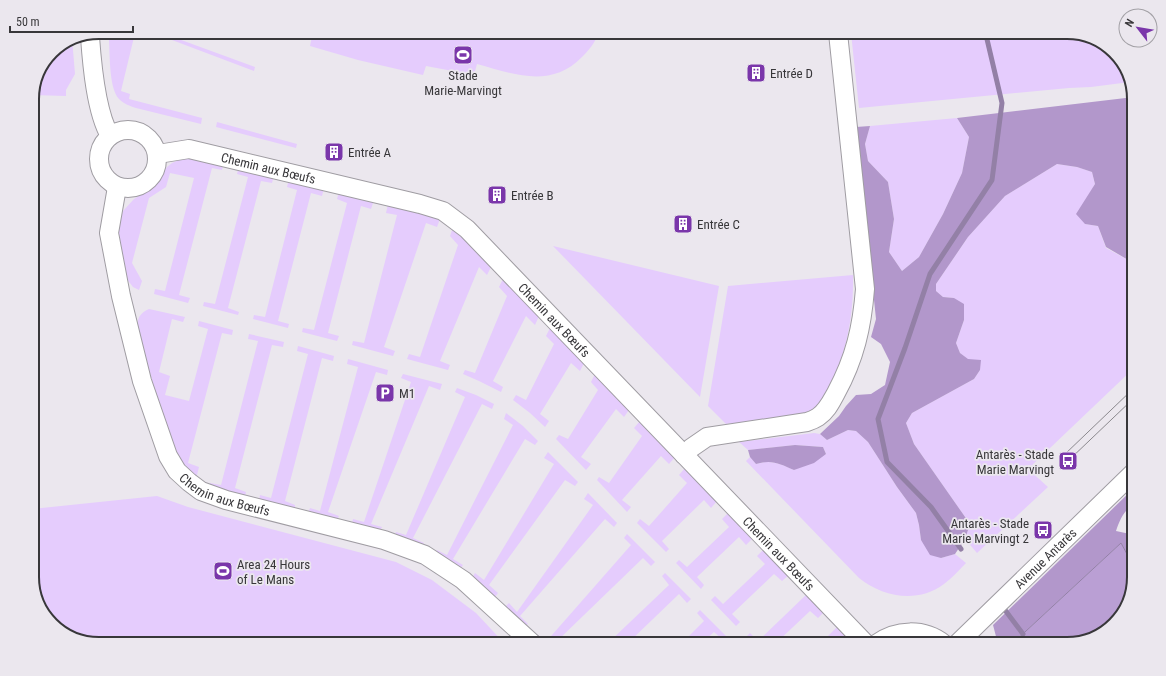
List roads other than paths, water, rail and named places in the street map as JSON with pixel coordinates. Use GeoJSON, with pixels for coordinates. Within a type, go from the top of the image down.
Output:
{"type":"FeatureCollection","features":[{"type":"Feature","properties":{"kind":"street"},"geometry":{"type":"LineString","coordinates":[[684,455],[707,436],[807,422],[818,418],[827,410],[843,380],[856,347],[862,318],[865,289],[839,39]]}},
{"type":"Feature","properties":{"kind":"street"},"geometry":{"type":"LineString","coordinates":[[90,40],[97,92],[106,128],[110,136]]}},
{"type":"Feature","properties":{"kind":"street"},"geometry":{"type":"LineString","coordinates":[[129,129],[139,131],[148,137],[155,145],[158,154],[157,167],[152,178],[142,186],[130,189],[117,187],[108,180],[101,170],[99,158],[102,146],[110,136],[119,131],[129,129]]}},
{"type":"Feature","properties":{"kind":"street","name":"Chemin aux Bœufs"},"geometry":{"type":"LineString","coordinates":[[158,154],[189,149],[420,204],[443,211],[467,229],[859,637]]}},
{"type":"Feature","properties":{"kind":"street","name":"Chemin aux Bœufs"},"geometry":{"type":"LineString","coordinates":[[117,187],[110,233],[121,296],[142,381],[168,456],[177,471],[201,491],[226,500],[384,540],[425,555],[463,580],[525,637]]}},
{"type":"Feature","properties":{"kind":"street","name":"Avenue Antarès"},"geometry":{"type":"LineString","coordinates":[[964,637],[1127,479]]}},
{"type":"Feature","properties":{"kind":"street"},"geometry":{"type":"LineString","coordinates":[[888,637],[902,632],[920,633],[931,637]]}},
{"type":"Feature","properties":{"kind":"waterway"},"geometry":{"type":"LineString","coordinates":[[961,549],[931,507],[887,462],[878,419],[905,348],[930,274],[992,180],[1002,103],[987,39]]}},
{"type":"Feature","properties":{"kind":"waterway"},"geometry":{"type":"LineString","coordinates":[[1005,610],[1023,634]]}},
{"type":"Feature","properties":{"kind":"tram line"},"geometry":{"type":"LineString","coordinates":[[1063,456],[1127,395]]}},
{"type":"Feature","properties":{"kind":"tram line"},"geometry":{"type":"LineString","coordinates":[[1068,461],[1127,405]]}},
{"type":"Feature","properties":{"kind":"place","name":"Stade Marie-Marvingt"},"geometry":{"type":"Point","coordinates":[463,55]}},
{"type":"Feature","properties":{"kind":"place","name":"Entrée D"},"geometry":{"type":"Point","coordinates":[756,73]}},
{"type":"Feature","properties":{"kind":"place","name":"Entrée A"},"geometry":{"type":"Point","coordinates":[334,152]}},
{"type":"Feature","properties":{"kind":"place","name":"Entrée B"},"geometry":{"type":"Point","coordinates":[497,195]}},
{"type":"Feature","properties":{"kind":"place","name":"Entrée C"},"geometry":{"type":"Point","coordinates":[683,224]}},
{"type":"Feature","properties":{"kind":"place","name":"M1"},"geometry":{"type":"Point","coordinates":[385,393]}},
{"type":"Feature","properties":{"kind":"place","name":"Antarès - Stade Marie Marvingt"},"geometry":{"type":"Point","coordinates":[1068,461]}},
{"type":"Feature","properties":{"kind":"place","name":"Antarès - Stade Marie Marvingt 2"},"geometry":{"type":"Point","coordinates":[1043,530]}},
{"type":"Feature","properties":{"kind":"place","name":"Area 24 Hours of Le Mans"},"geometry":{"type":"Point","coordinates":[223,571]}}]}
